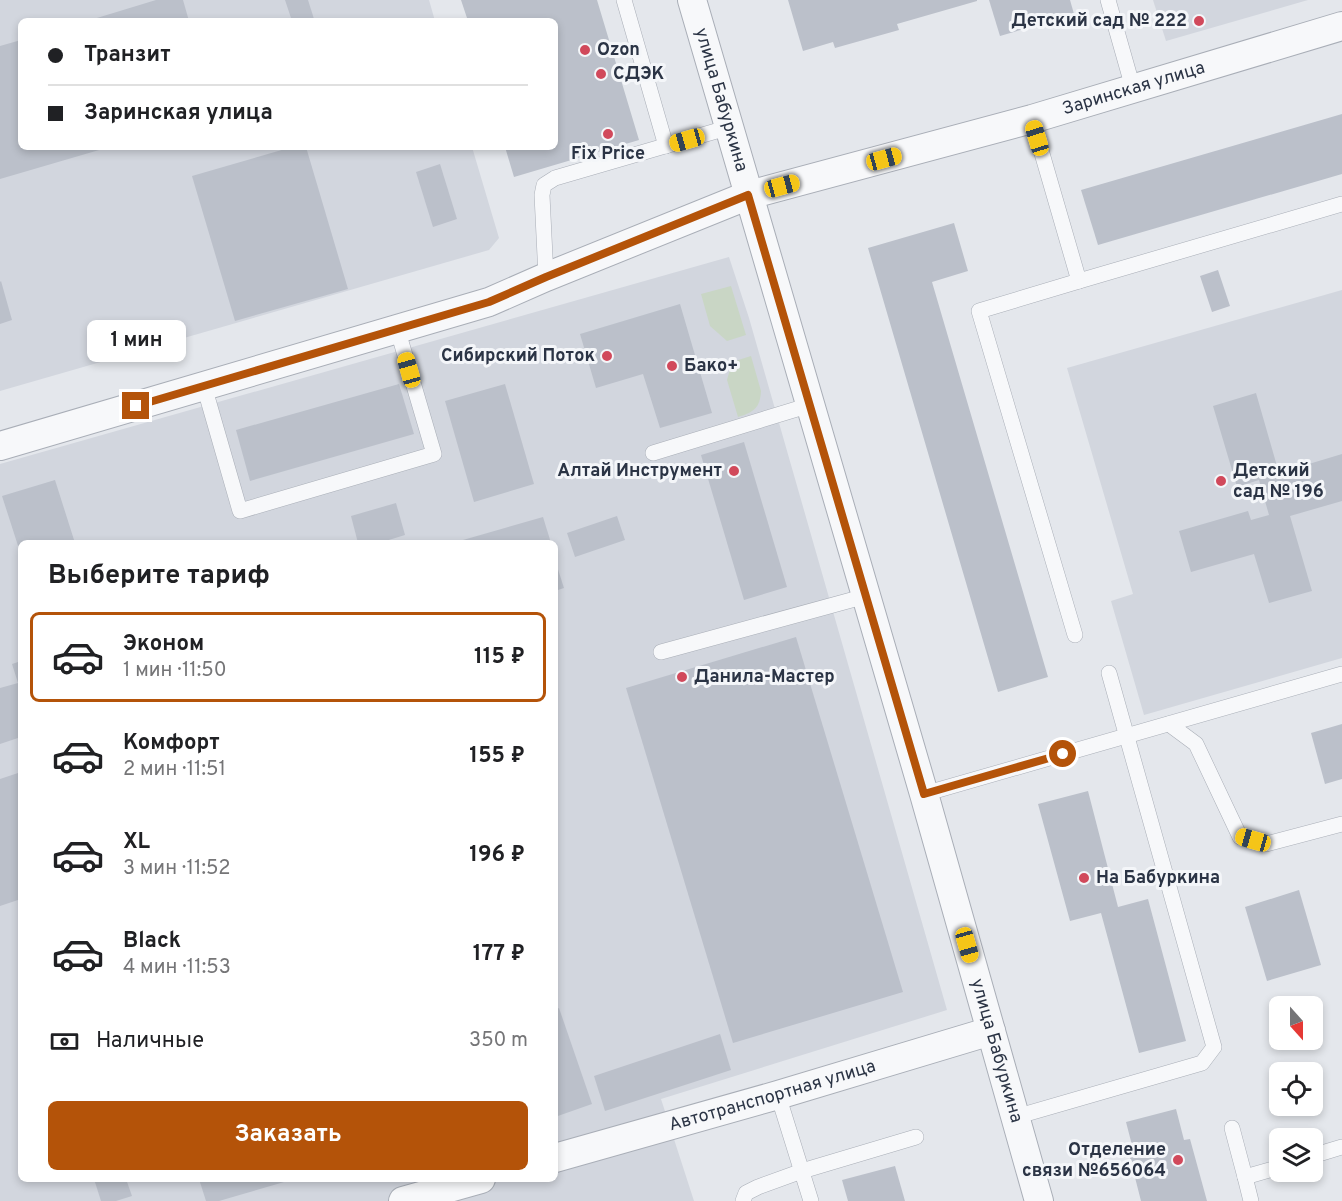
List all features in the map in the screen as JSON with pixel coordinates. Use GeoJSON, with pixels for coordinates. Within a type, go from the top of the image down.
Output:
{"type":"FeatureCollection","features":[{"type":"Feature","properties":{"kind":"street","name":"улица Бабуркина"},"geometry":{"type":"LineString","coordinates":[[692,0],[924,794],[1039,1201]]}},
{"type":"Feature","properties":{"kind":"street","name":"Заринская улица"},"geometry":{"type":"LineString","coordinates":[[0,446],[489,302],[748,195],[1032,119],[1342,26]]}},
{"type":"Feature","properties":{"kind":"street","name":"Автотранспортная улица"},"geometry":{"type":"LineString","coordinates":[[558,1157],[778,1095],[991,1031]]}},
{"type":"Feature","properties":{"kind":"street"},"geometry":{"type":"LineString","coordinates":[[404,1201],[470,1182]]}},
{"type":"Feature","properties":{"kind":"lane"},"geometry":{"type":"LineString","coordinates":[[624,0],[666,146]]}},
{"type":"Feature","properties":{"kind":"lane"},"geometry":{"type":"LineString","coordinates":[[1108,0],[1133,88]]}},
{"type":"Feature","properties":{"kind":"lane"},"geometry":{"type":"LineString","coordinates":[[1032,119],[1079,281]]}},
{"type":"Feature","properties":{"kind":"lane"},"geometry":{"type":"LineString","coordinates":[[546,277],[542,195],[544,185],[555,178],[730,127]]}},
{"type":"Feature","properties":{"kind":"lane"},"geometry":{"type":"LineString","coordinates":[[1075,635],[979,311],[1342,204]]}},
{"type":"Feature","properties":{"kind":"lane"},"geometry":{"type":"LineString","coordinates":[[204,386],[240,511],[434,454],[397,328]]}},
{"type":"Feature","properties":{"kind":"lane"},"geometry":{"type":"LineString","coordinates":[[653,453],[810,405]]}},
{"type":"Feature","properties":{"kind":"lane"},"geometry":{"type":"LineString","coordinates":[[661,652],[866,596]]}},
{"type":"Feature","properties":{"kind":"lane"},"geometry":{"type":"LineString","coordinates":[[1015,1117],[1202,1063],[1214,1047],[1109,673]]}},
{"type":"Feature","properties":{"kind":"lane"},"geometry":{"type":"LineString","coordinates":[[924,794],[1342,674]]}},
{"type":"Feature","properties":{"kind":"lane"},"geometry":{"type":"LineString","coordinates":[[1169,724],[1196,744],[1240,837],[1266,844],[1342,824]]}},
{"type":"Feature","properties":{"kind":"lane"},"geometry":{"type":"LineString","coordinates":[[778,1095],[811,1201]]}},
{"type":"Feature","properties":{"kind":"lane"},"geometry":{"type":"LineString","coordinates":[[1232,1128],[1251,1201]]}},
{"type":"Feature","properties":{"kind":"lane"},"geometry":{"type":"LineString","coordinates":[[742,1201],[746,1193],[758,1187],[802,1171],[916,1137]]}},
{"type":"Feature","properties":{"kind":"lane"},"geometry":{"type":"LineString","coordinates":[[1323,1153],[1342,1147]]}},
{"type":"Feature","properties":{"kind":"lane"},"geometry":{"type":"LineString","coordinates":[[1245,1178],[1269,1170]]}},
{"type":"Feature","properties":{"kind":"shaded area"},"geometry":{"type":"Polygon","coordinates":[[[0,0],[429,0],[434,18],[18,18],[18,150],[473,150],[499,238],[489,250],[0,391],[0,0]]]}},
{"type":"Feature","properties":{"kind":"shaded area","name":"Детский сад № 222"},"geometry":{"type":"Polygon","coordinates":[[[1153,0],[1308,0],[1166,41],[1153,0]]]}},
{"type":"Feature","properties":{"kind":"shaded area"},"geometry":{"type":"Polygon","coordinates":[[[729,257],[749,318],[947,1010],[661,1099],[694,1201],[0,1201],[0,464],[729,257]]]}},
{"type":"Feature","properties":{"kind":"shaded area","name":"Детский сад № 196"},"geometry":{"type":"Polygon","coordinates":[[[1342,290],[1342,658],[1144,715],[1111,601],[1133,594],[1067,368],[1342,290]]]}},
{"type":"Feature","properties":{"kind":"green space"},"geometry":{"type":"Polygon","coordinates":[[[731,286],[746,335],[727,341],[710,326],[701,294],[731,286]]]}},
{"type":"Feature","properties":{"kind":"green space"},"geometry":{"type":"Polygon","coordinates":[[[751,356],[761,391],[759,402],[755,409],[738,417],[727,380],[732,362],[751,356]]]}},
{"type":"Feature","properties":{"kind":"building"},"geometry":{"type":"Polygon","coordinates":[[[156,0],[183,0],[188,18],[97,18],[156,0]]]}},
{"type":"Feature","properties":{"kind":"building"},"geometry":{"type":"Polygon","coordinates":[[[285,0],[308,0],[314,18],[291,18],[285,0]]]}},
{"type":"Feature","properties":{"kind":"building"},"geometry":{"type":"Polygon","coordinates":[[[461,0],[597,0],[639,140],[514,177],[506,150],[558,150],[558,18],[467,18],[461,0]]]}},
{"type":"Feature","properties":{"kind":"building"},"geometry":{"type":"Polygon","coordinates":[[[788,0],[977,1],[897,24],[899,30],[835,48],[833,42],[803,51],[788,0]]]}},
{"type":"Feature","properties":{"kind":"building"},"geometry":{"type":"Polygon","coordinates":[[[989,0],[1070,0],[1074,14],[1000,36],[989,0]]]}},
{"type":"Feature","properties":{"kind":"building"},"geometry":{"type":"Polygon","coordinates":[[[18,41],[18,150],[99,150],[0,179],[0,46],[18,41]]]}},
{"type":"Feature","properties":{"kind":"building"},"geometry":{"type":"Polygon","coordinates":[[[1342,114],[1342,174],[1098,245],[1081,190],[1342,114]]]}},
{"type":"Feature","properties":{"kind":"building"},"geometry":{"type":"Polygon","coordinates":[[[282,150],[307,150],[348,289],[235,321],[192,176],[282,150]]]}},
{"type":"Feature","properties":{"kind":"building"},"geometry":{"type":"Polygon","coordinates":[[[440,164],[457,219],[433,227],[416,172],[440,164]]]}},
{"type":"Feature","properties":{"kind":"building"},"geometry":{"type":"Polygon","coordinates":[[[954,223],[968,271],[932,282],[1048,677],[998,692],[868,248],[954,223]]]}},
{"type":"Feature","properties":{"kind":"building"},"geometry":{"type":"Polygon","coordinates":[[[1218,270],[1230,306],[1212,312],[1200,276],[1218,270]]]}},
{"type":"Feature","properties":{"kind":"building"},"geometry":{"type":"Polygon","coordinates":[[[0,282],[12,320],[0,324],[0,282]]]}},
{"type":"Feature","properties":{"kind":"building"},"geometry":{"type":"Polygon","coordinates":[[[680,304],[712,413],[660,428],[643,374],[596,388],[580,334],[680,304]]]}},
{"type":"Feature","properties":{"kind":"building"},"geometry":{"type":"Polygon","coordinates":[[[399,384],[414,434],[250,481],[236,430],[399,384]]]}},
{"type":"Feature","properties":{"kind":"building"},"geometry":{"type":"Polygon","coordinates":[[[505,384],[534,484],[474,502],[445,401],[505,384]]]}},
{"type":"Feature","properties":{"kind":"building"},"geometry":{"type":"Polygon","coordinates":[[[1256,393],[1279,473],[1342,454],[1342,501],[1290,516],[1312,591],[1269,603],[1254,554],[1191,572],[1179,531],[1248,511],[1251,520],[1269,515],[1259,480],[1237,487],[1213,406],[1256,393]]]}},
{"type":"Feature","properties":{"kind":"building"},"geometry":{"type":"Polygon","coordinates":[[[744,442],[787,587],[744,600],[701,455],[744,442]]]}},
{"type":"Feature","properties":{"kind":"building"},"geometry":{"type":"Polygon","coordinates":[[[55,480],[74,540],[18,540],[18,546],[2,496],[55,480]]]}},
{"type":"Feature","properties":{"kind":"building"},"geometry":{"type":"Polygon","coordinates":[[[396,503],[405,535],[389,540],[357,540],[351,516],[396,503]]]}},
{"type":"Feature","properties":{"kind":"building"},"geometry":{"type":"Polygon","coordinates":[[[617,516],[625,540],[575,557],[567,533],[617,516]]]}},
{"type":"Feature","properties":{"kind":"building"},"geometry":{"type":"Polygon","coordinates":[[[543,517],[550,540],[463,540],[543,517]]]}},
{"type":"Feature","properties":{"kind":"building"},"geometry":{"type":"Polygon","coordinates":[[[558,569],[564,588],[558,590],[558,569]]]}},
{"type":"Feature","properties":{"kind":"building"},"geometry":{"type":"Polygon","coordinates":[[[796,637],[903,992],[733,1043],[626,688],[796,637]]]}},
{"type":"Feature","properties":{"kind":"building"},"geometry":{"type":"Polygon","coordinates":[[[18,662],[18,683],[12,664],[18,662]]]}},
{"type":"Feature","properties":{"kind":"building"},"geometry":{"type":"Polygon","coordinates":[[[18,683],[18,738],[0,744],[0,688],[18,683]]]}},
{"type":"Feature","properties":{"kind":"building"},"geometry":{"type":"Polygon","coordinates":[[[1342,724],[1342,779],[1325,784],[1311,733],[1342,724]]]}},
{"type":"Feature","properties":{"kind":"building"},"geometry":{"type":"Polygon","coordinates":[[[18,773],[18,900],[0,906],[0,779],[18,773]]]}},
{"type":"Feature","properties":{"kind":"building"},"geometry":{"type":"Polygon","coordinates":[[[1088,791],[1118,907],[1148,899],[1186,1041],[1139,1053],[1101,913],[1070,921],[1038,804],[1088,791]]]}},
{"type":"Feature","properties":{"kind":"building"},"geometry":{"type":"Polygon","coordinates":[[[1299,890],[1321,965],[1267,981],[1245,907],[1299,890]]]}},
{"type":"Feature","properties":{"kind":"building"},"geometry":{"type":"Polygon","coordinates":[[[558,1008],[592,1104],[558,1116],[558,1008]]]}},
{"type":"Feature","properties":{"kind":"building"},"geometry":{"type":"Polygon","coordinates":[[[720,1034],[731,1070],[605,1111],[594,1076],[720,1034]]]}},
{"type":"Feature","properties":{"kind":"building"},"geometry":{"type":"Polygon","coordinates":[[[1176,1109],[1184,1140],[1190,1139],[1207,1201],[1141,1201],[1128,1150],[1133,1149],[1126,1122],[1176,1109]]]}},
{"type":"Feature","properties":{"kind":"building"},"geometry":{"type":"Polygon","coordinates":[[[895,1166],[905,1201],[848,1201],[842,1180],[895,1166]]]}},
{"type":"Feature","properties":{"kind":"building"},"geometry":{"type":"Polygon","coordinates":[[[95,1182],[127,1182],[132,1196],[116,1201],[101,1201],[95,1182]]]}},
{"type":"Feature","properties":{"kind":"building"},"geometry":{"type":"Polygon","coordinates":[[[200,1182],[284,1182],[219,1201],[206,1201],[200,1182]]]}},
{"type":"Feature","properties":{"kind":"place","name":"Детский сад № 222"},"geometry":{"type":"Point","coordinates":[1199,21]}},
{"type":"Feature","properties":{"kind":"place","name":"Ozon"},"geometry":{"type":"Point","coordinates":[585,50]}},
{"type":"Feature","properties":{"kind":"place","name":"СДЭК"},"geometry":{"type":"Point","coordinates":[601,74]}},
{"type":"Feature","properties":{"kind":"place","name":"Fix Price"},"geometry":{"type":"Point","coordinates":[608,134]}},
{"type":"Feature","properties":{"kind":"place","name":"Сибирский Поток"},"geometry":{"type":"Point","coordinates":[607,356]}},
{"type":"Feature","properties":{"kind":"place","name":"Бако+"},"geometry":{"type":"Point","coordinates":[672,366]}},
{"type":"Feature","properties":{"kind":"place","name":"Алтай Инструмент"},"geometry":{"type":"Point","coordinates":[734,471]}},
{"type":"Feature","properties":{"kind":"place","name":"Детский сад № 196"},"geometry":{"type":"Point","coordinates":[1221,481]}},
{"type":"Feature","properties":{"kind":"place","name":"Данила-Мастер"},"geometry":{"type":"Point","coordinates":[682,677]}},
{"type":"Feature","properties":{"kind":"place","name":"На Бабуркина"},"geometry":{"type":"Point","coordinates":[1084,878]}},
{"type":"Feature","properties":{"kind":"place","name":"Отделение связи №656064"},"geometry":{"type":"Point","coordinates":[1178,1160]}},
{"type":"Feature","properties":{"kind":"route"},"geometry":{"type":"LineString","coordinates":[[136,406],[489,302],[748,195],[924,794],[1063,754]]}}]}
